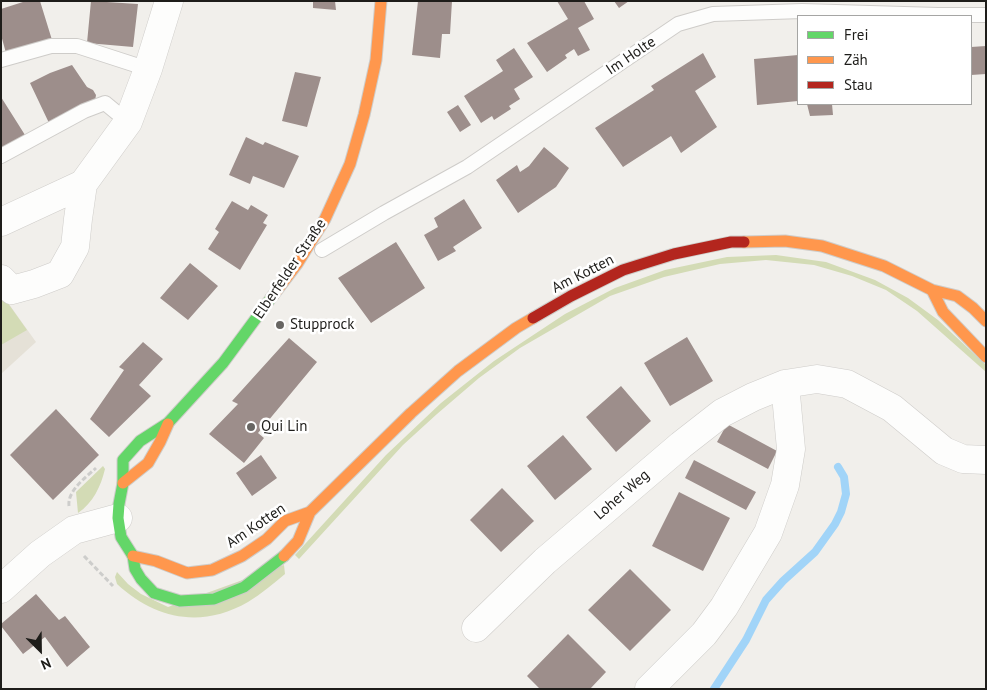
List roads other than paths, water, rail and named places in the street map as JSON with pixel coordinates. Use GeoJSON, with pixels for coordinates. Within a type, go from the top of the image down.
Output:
{"type":"FeatureCollection","features":[{"type":"Feature","properties":{"kind":"main road","name":"Elberfelder Straße"},"geometry":{"type":"LineString","coordinates":[[123,483],[122,460],[140,441],[168,423],[223,363],[297,264],[325,219],[350,164],[364,115],[376,60],[380,1]]}},
{"type":"Feature","properties":{"kind":"main road","name":"Am Kotten"},"geometry":{"type":"LineString","coordinates":[[123,483],[118,518],[121,537],[133,556],[135,569],[141,579],[154,593],[180,601],[214,599],[244,587],[283,557],[298,541],[310,512],[410,413],[458,372],[516,328],[623,270],[674,254],[731,242],[785,241],[822,246],[884,266],[932,290],[957,296],[986,321]]}},
{"type":"Feature","properties":{"kind":"main road"},"geometry":{"type":"LineString","coordinates":[[932,290],[943,312],[986,357]]}},
{"type":"Feature","properties":{"kind":"main road","name":"Elberfelder Straße"},"geometry":{"type":"LineString","coordinates":[[123,483],[148,463],[168,423]]}},
{"type":"Feature","properties":{"kind":"main road","name":"Am Kotten"},"geometry":{"type":"LineString","coordinates":[[133,556],[187,573],[212,570],[242,556],[267,539],[285,521],[310,512]]}},
{"type":"Feature","properties":{"kind":"street"},"geometry":{"type":"LineString","coordinates":[[1,279],[12,290],[60,274],[75,247],[83,184],[128,122],[148,68],[169,1]]}},
{"type":"Feature","properties":{"kind":"street"},"geometry":{"type":"LineString","coordinates":[[1,222],[83,184]]}},
{"type":"Feature","properties":{"kind":"street","name":"Loher Weg"},"geometry":{"type":"LineString","coordinates":[[476,628],[545,561],[681,445],[722,413],[785,384],[817,379],[847,384],[892,408],[944,451],[963,459],[986,460]]}},
{"type":"Feature","properties":{"kind":"street"},"geometry":{"type":"LineString","coordinates":[[649,689],[704,634],[724,607],[768,533],[785,485],[790,449],[785,384]]}},
{"type":"Feature","properties":{"kind":"street"},"geometry":{"type":"LineString","coordinates":[[1,589],[40,554],[74,530],[118,518]]}},
{"type":"Feature","properties":{"kind":"lane","name":"Im Holte"},"geometry":{"type":"LineString","coordinates":[[322,250],[384,212],[467,167],[678,24],[713,14],[802,11],[986,15]]}},
{"type":"Feature","properties":{"kind":"lane"},"geometry":{"type":"LineString","coordinates":[[1,60],[50,46],[77,46],[148,68]]}},
{"type":"Feature","properties":{"kind":"lane"},"geometry":{"type":"LineString","coordinates":[[1,156],[84,110],[105,103],[128,122]]}},
{"type":"Feature","properties":{"kind":"waterway"},"geometry":{"type":"LineString","coordinates":[[714,689],[746,640],[766,600],[783,581],[815,552],[835,524],[841,512],[846,494],[844,477],[838,467]]}},
{"type":"Feature","properties":{"kind":"place","name":"Stupprock"},"geometry":{"type":"Point","coordinates":[280,325]}},
{"type":"Feature","properties":{"kind":"place","name":"Qui Lin"},"geometry":{"type":"Point","coordinates":[251,427]}}]}
